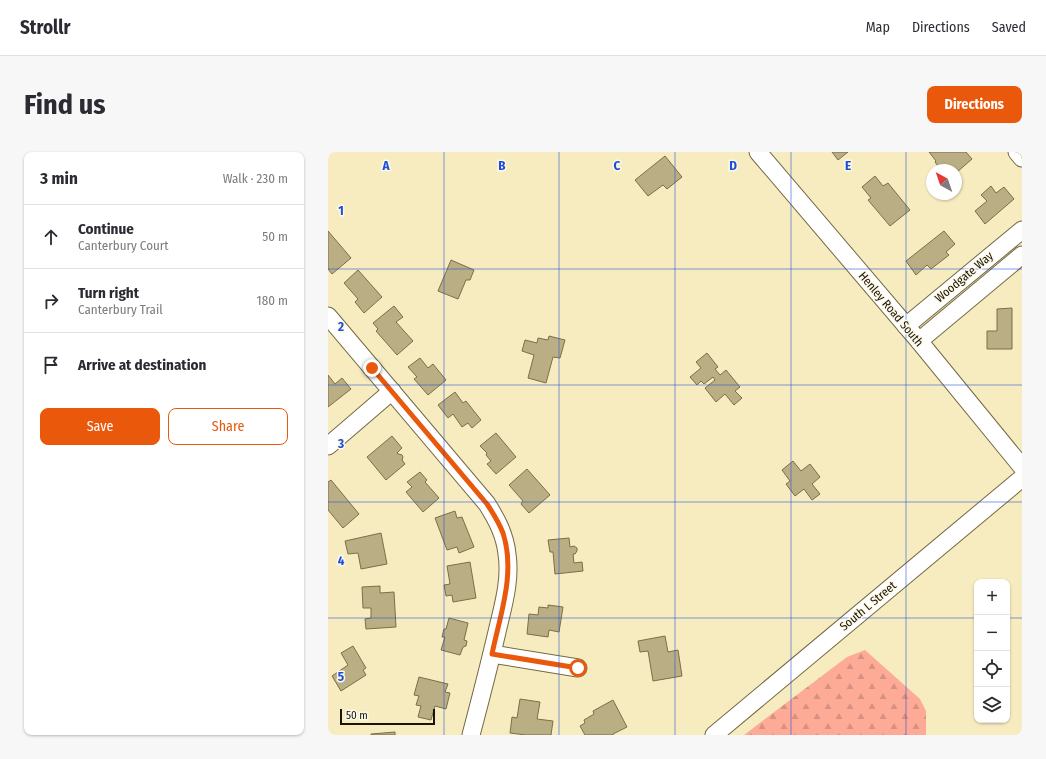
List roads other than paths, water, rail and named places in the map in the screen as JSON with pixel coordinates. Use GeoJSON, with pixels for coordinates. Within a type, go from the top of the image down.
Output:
{"type":"FeatureCollection","features":[{"type":"Feature","properties":{"kind":"street","name":"Henley Road South"},"geometry":{"type":"LineString","coordinates":[[758,152],[906,326],[1022,467]]}},
{"type":"Feature","properties":{"kind":"street"},"geometry":{"type":"LineString","coordinates":[[1017,152],[1022,158]]}},
{"type":"Feature","properties":{"kind":"street","name":"Woodgate Way"},"geometry":{"type":"LineString","coordinates":[[906,326],[1022,230]]}},
{"type":"Feature","properties":{"kind":"street","name":"Woodgate Way"},"geometry":{"type":"LineString","coordinates":[[918,341],[1022,255]]}},
{"type":"Feature","properties":{"kind":"street"},"geometry":{"type":"LineString","coordinates":[[328,316],[487,504],[498,522],[503,534],[508,554],[508,578],[492,654],[471,735]]}},
{"type":"Feature","properties":{"kind":"street"},"geometry":{"type":"LineString","coordinates":[[328,446],[392,391]]}},
{"type":"Feature","properties":{"kind":"street","name":"South L Street"},"geometry":{"type":"LineString","coordinates":[[714,735],[1022,478]]}},
{"type":"Feature","properties":{"kind":"street"},"geometry":{"type":"LineString","coordinates":[[492,654],[578,668]]}}]}
